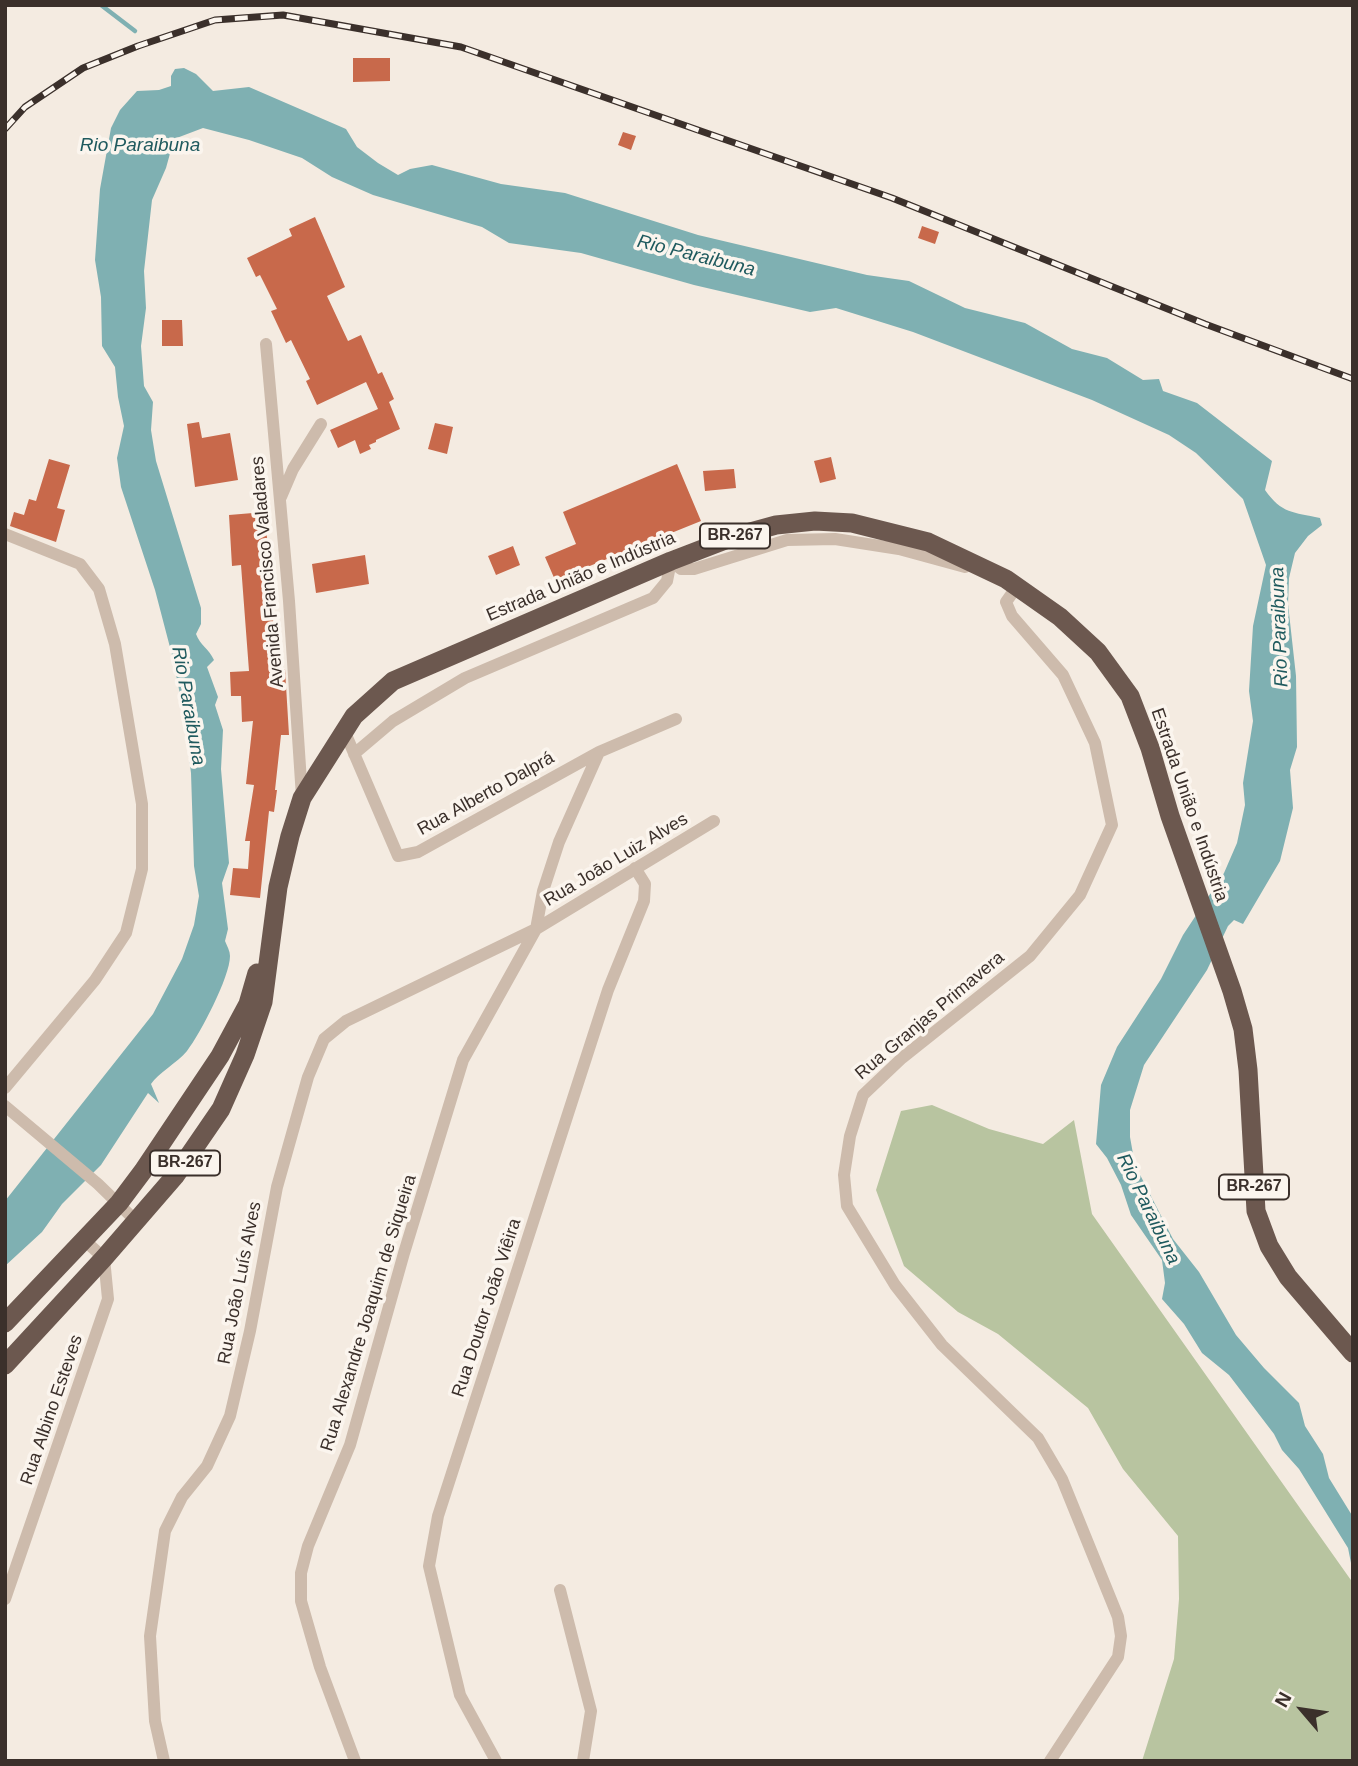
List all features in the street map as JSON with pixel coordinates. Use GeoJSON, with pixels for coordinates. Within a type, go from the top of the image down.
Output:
{"type":"FeatureCollection","features":[{"type":"Feature","properties":{"kind":"highway","name":"Estrada União e Indústria"},"geometry":{"type":"LineString","coordinates":[[276,912],[284,862],[302,798],[354,716],[393,681],[671,561],[752,541],[776,525],[815,521],[852,523],[929,542],[1014,584],[1060,617],[1098,652],[1130,696],[1150,748],[1243,1029],[1256,1211],[1269,1246],[1288,1277],[1353,1353]]}},
{"type":"Feature","properties":{"kind":"highway","name":"BR-267"},"geometry":{"type":"LineString","coordinates":[[5,1323],[119,1203],[185,1111],[226,1046],[248,1004],[276,912]]}},
{"type":"Feature","properties":{"kind":"highway","name":"BR-267"},"geometry":{"type":"LineString","coordinates":[[5,1365],[175,1176],[221,1110],[233,1086],[263,1002],[276,912]]}},
{"type":"Feature","properties":{"kind":"street","name":"Avenida Francisco Valadares"},"geometry":{"type":"LineString","coordinates":[[266,344],[289,601],[302,798]]}},
{"type":"Feature","properties":{"kind":"street"},"geometry":{"type":"LineString","coordinates":[[280,501],[293,469],[321,424]]}},
{"type":"Feature","properties":{"kind":"street"},"geometry":{"type":"LineString","coordinates":[[5,534],[80,564],[99,589],[115,644],[142,804],[142,869],[125,933],[95,979],[5,1088]]}},
{"type":"Feature","properties":{"kind":"street"},"geometry":{"type":"LineString","coordinates":[[354,754],[393,721],[465,678],[653,598],[667,581],[671,561]]}},
{"type":"Feature","properties":{"kind":"street","name":"Rua Granjas Primavera"},"geometry":{"type":"LineString","coordinates":[[1014,584],[1013,592],[1006,602],[1012,616],[1063,676],[1096,743],[1112,825],[1080,895],[1030,956],[902,1058],[863,1095],[850,1136],[844,1175],[847,1206],[895,1285],[942,1345],[1038,1438],[1062,1479],[1118,1617],[1121,1636],[1118,1657],[1051,1761]]}},
{"type":"Feature","properties":{"kind":"street","name":"Rua Alberto Dalprá"},"geometry":{"type":"LineString","coordinates":[[344,730],[398,856],[418,852],[599,752],[676,719]]}},
{"type":"Feature","properties":{"kind":"street"},"geometry":{"type":"LineString","coordinates":[[536,929],[543,891],[559,842],[599,752]]}},
{"type":"Feature","properties":{"kind":"street","name":"Rua Joāo Luiz Alves"},"geometry":{"type":"LineString","coordinates":[[536,929],[714,821]]}},
{"type":"Feature","properties":{"kind":"street","name":"Rua Doutor João Viêira"},"geometry":{"type":"LineString","coordinates":[[496,1761],[460,1695],[429,1566],[438,1516],[560,1134],[608,990],[644,901],[645,884],[635,869]]}},
{"type":"Feature","properties":{"kind":"street","name":"Rua Alexandre Joaquim de Siqueira"},"geometry":{"type":"LineString","coordinates":[[354,1759],[320,1667],[301,1601],[301,1573],[308,1546],[350,1445],[404,1253],[463,1060],[536,929]]}},
{"type":"Feature","properties":{"kind":"street","name":"Rua João Luís Alves"},"geometry":{"type":"LineString","coordinates":[[164,1761],[155,1721],[150,1636],[164,1531],[182,1497],[207,1466],[230,1416],[250,1331],[276,1187],[307,1077],[324,1039],[346,1021],[536,929]]}},
{"type":"Feature","properties":{"kind":"street"},"geometry":{"type":"LineString","coordinates":[[5,1106],[30,1124],[98,1184],[136,1222]]}},
{"type":"Feature","properties":{"kind":"street"},"geometry":{"type":"LineString","coordinates":[[83,1239],[104,1258]]}},
{"type":"Feature","properties":{"kind":"street","name":"Rua Albino Esteves"},"geometry":{"type":"LineString","coordinates":[[5,1599],[108,1299],[104,1258]]}},
{"type":"Feature","properties":{"kind":"street"},"geometry":{"type":"LineString","coordinates":[[560,1590],[590,1710],[583,1761]]}},
{"type":"Feature","properties":{"kind":"green space"},"geometry":{"type":"Polygon","coordinates":[[[932,1105],[989,1129],[1043,1144],[1074,1120],[1092,1214],[1353,1583],[1353,1761],[1142,1761],[1174,1659],[1179,1599],[1178,1536],[1123,1469],[1088,1408],[998,1334],[958,1312],[904,1266],[876,1190],[901,1111],[932,1105]]]}},
{"type":"Feature","properties":{"kind":"water","name":"Rio Paraibuna"},"geometry":{"type":"Polygon","coordinates":[[[184,68],[196,74],[213,91],[249,87],[346,129],[357,147],[398,175],[410,169],[432,165],[501,184],[565,193],[698,235],[867,275],[909,281],[965,308],[1025,323],[1072,349],[1107,358],[1143,380],[1159,379],[1163,391],[1197,403],[1272,461],[1265,490],[1277,504],[1295,513],[1320,518],[1322,525],[1308,536],[1295,553],[1289,578],[1288,604],[1296,676],[1297,747],[1290,770],[1293,808],[1280,861],[1243,924],[1234,920],[1228,926],[1207,970],[1144,1065],[1130,1110],[1130,1137],[1135,1165],[1173,1239],[1199,1272],[1236,1335],[1299,1403],[1305,1426],[1323,1454],[1329,1478],[1353,1517],[1353,1573],[1348,1548],[1299,1469],[1282,1450],[1274,1434],[1229,1375],[1202,1353],[1184,1324],[1162,1299],[1165,1283],[1162,1260],[1131,1215],[1121,1185],[1107,1158],[1096,1144],[1101,1085],[1117,1047],[1161,979],[1183,935],[1224,873],[1237,843],[1245,805],[1243,783],[1253,721],[1249,691],[1253,626],[1266,565],[1243,499],[1196,453],[1169,435],[1092,400],[913,332],[836,308],[810,312],[694,285],[581,253],[509,243],[482,227],[373,195],[332,177],[302,158],[203,128],[174,139],[166,168],[152,200],[144,271],[146,308],[141,346],[144,386],[153,402],[151,430],[156,461],[201,608],[201,624],[196,634],[214,660],[207,667],[218,697],[215,705],[223,730],[221,769],[229,863],[222,883],[229,965],[213,1005],[193,1043],[151,1084],[159,1103],[148,1093],[101,1165],[62,1204],[42,1232],[5,1266],[5,1201],[153,1014],[182,959],[194,925],[199,896],[194,866],[191,773],[183,709],[155,590],[121,487],[117,458],[124,426],[115,367],[102,346],[101,297],[95,260],[100,189],[111,128],[120,110],[137,91],[159,90],[171,86],[171,76],[175,69],[184,68]]]}},
{"type":"Feature","properties":{"kind":"building"},"geometry":{"type":"Polygon","coordinates":[[[353,58],[390,58],[390,81],[353,82],[353,58]]]}},
{"type":"Feature","properties":{"kind":"building"},"geometry":{"type":"Polygon","coordinates":[[[623,132],[636,136],[631,150],[618,145],[623,132]]]}},
{"type":"Feature","properties":{"kind":"building"},"geometry":{"type":"Polygon","coordinates":[[[315,217],[345,287],[327,296],[348,341],[361,335],[378,374],[382,372],[394,399],[389,402],[400,429],[376,440],[369,445],[371,449],[360,454],[355,440],[338,448],[330,430],[378,409],[366,382],[317,405],[306,381],[310,379],[291,340],[286,343],[271,311],[277,309],[260,275],[256,277],[247,258],[292,236],[289,229],[315,217]]]}},
{"type":"Feature","properties":{"kind":"building"},"geometry":{"type":"Polygon","coordinates":[[[922,226],[939,232],[935,244],[918,238],[922,226]]]}},
{"type":"Feature","properties":{"kind":"building"},"geometry":{"type":"Polygon","coordinates":[[[162,320],[182,320],[183,346],[162,346],[162,320]]]}},
{"type":"Feature","properties":{"kind":"building"},"geometry":{"type":"Polygon","coordinates":[[[199,422],[202,438],[230,433],[238,480],[195,487],[187,424],[199,422]]]}},
{"type":"Feature","properties":{"kind":"building"},"geometry":{"type":"Polygon","coordinates":[[[435,423],[453,427],[447,454],[428,449],[435,423]]]}},
{"type":"Feature","properties":{"kind":"building"},"geometry":{"type":"Polygon","coordinates":[[[831,457],[836,479],[820,483],[814,461],[831,457]]]}},
{"type":"Feature","properties":{"kind":"building"},"geometry":{"type":"Polygon","coordinates":[[[49,459],[70,465],[57,508],[65,510],[56,542],[10,526],[14,512],[24,515],[29,499],[36,501],[49,459]]]}},
{"type":"Feature","properties":{"kind":"building"},"geometry":{"type":"Polygon","coordinates":[[[677,464],[701,521],[555,580],[545,557],[576,544],[563,512],[677,464]]]}},
{"type":"Feature","properties":{"kind":"building"},"geometry":{"type":"Polygon","coordinates":[[[734,469],[736,488],[705,491],[703,471],[734,469]]]}},
{"type":"Feature","properties":{"kind":"building"},"geometry":{"type":"Polygon","coordinates":[[[265,512],[277,669],[285,669],[289,735],[281,735],[277,790],[274,812],[269,811],[260,898],[230,895],[233,868],[248,869],[250,841],[245,841],[254,785],[246,784],[253,721],[242,722],[241,696],[231,696],[230,672],[249,671],[241,565],[232,566],[229,515],[265,512]]]}},
{"type":"Feature","properties":{"kind":"building"},"geometry":{"type":"Polygon","coordinates":[[[513,546],[520,565],[496,575],[488,556],[513,546]]]}},
{"type":"Feature","properties":{"kind":"building"},"geometry":{"type":"Polygon","coordinates":[[[365,555],[369,584],[316,593],[312,564],[365,555]]]}},
{"type":"Feature","properties":{"kind":"waterway"},"geometry":{"type":"LineString","coordinates":[[101,5],[135,31]]}},
{"type":"Feature","properties":{"kind":"railway"},"geometry":{"type":"LineString","coordinates":[[5,129],[25,107],[83,68],[215,20],[283,15],[461,47],[892,198],[1205,324],[1353,379]]}}]}
